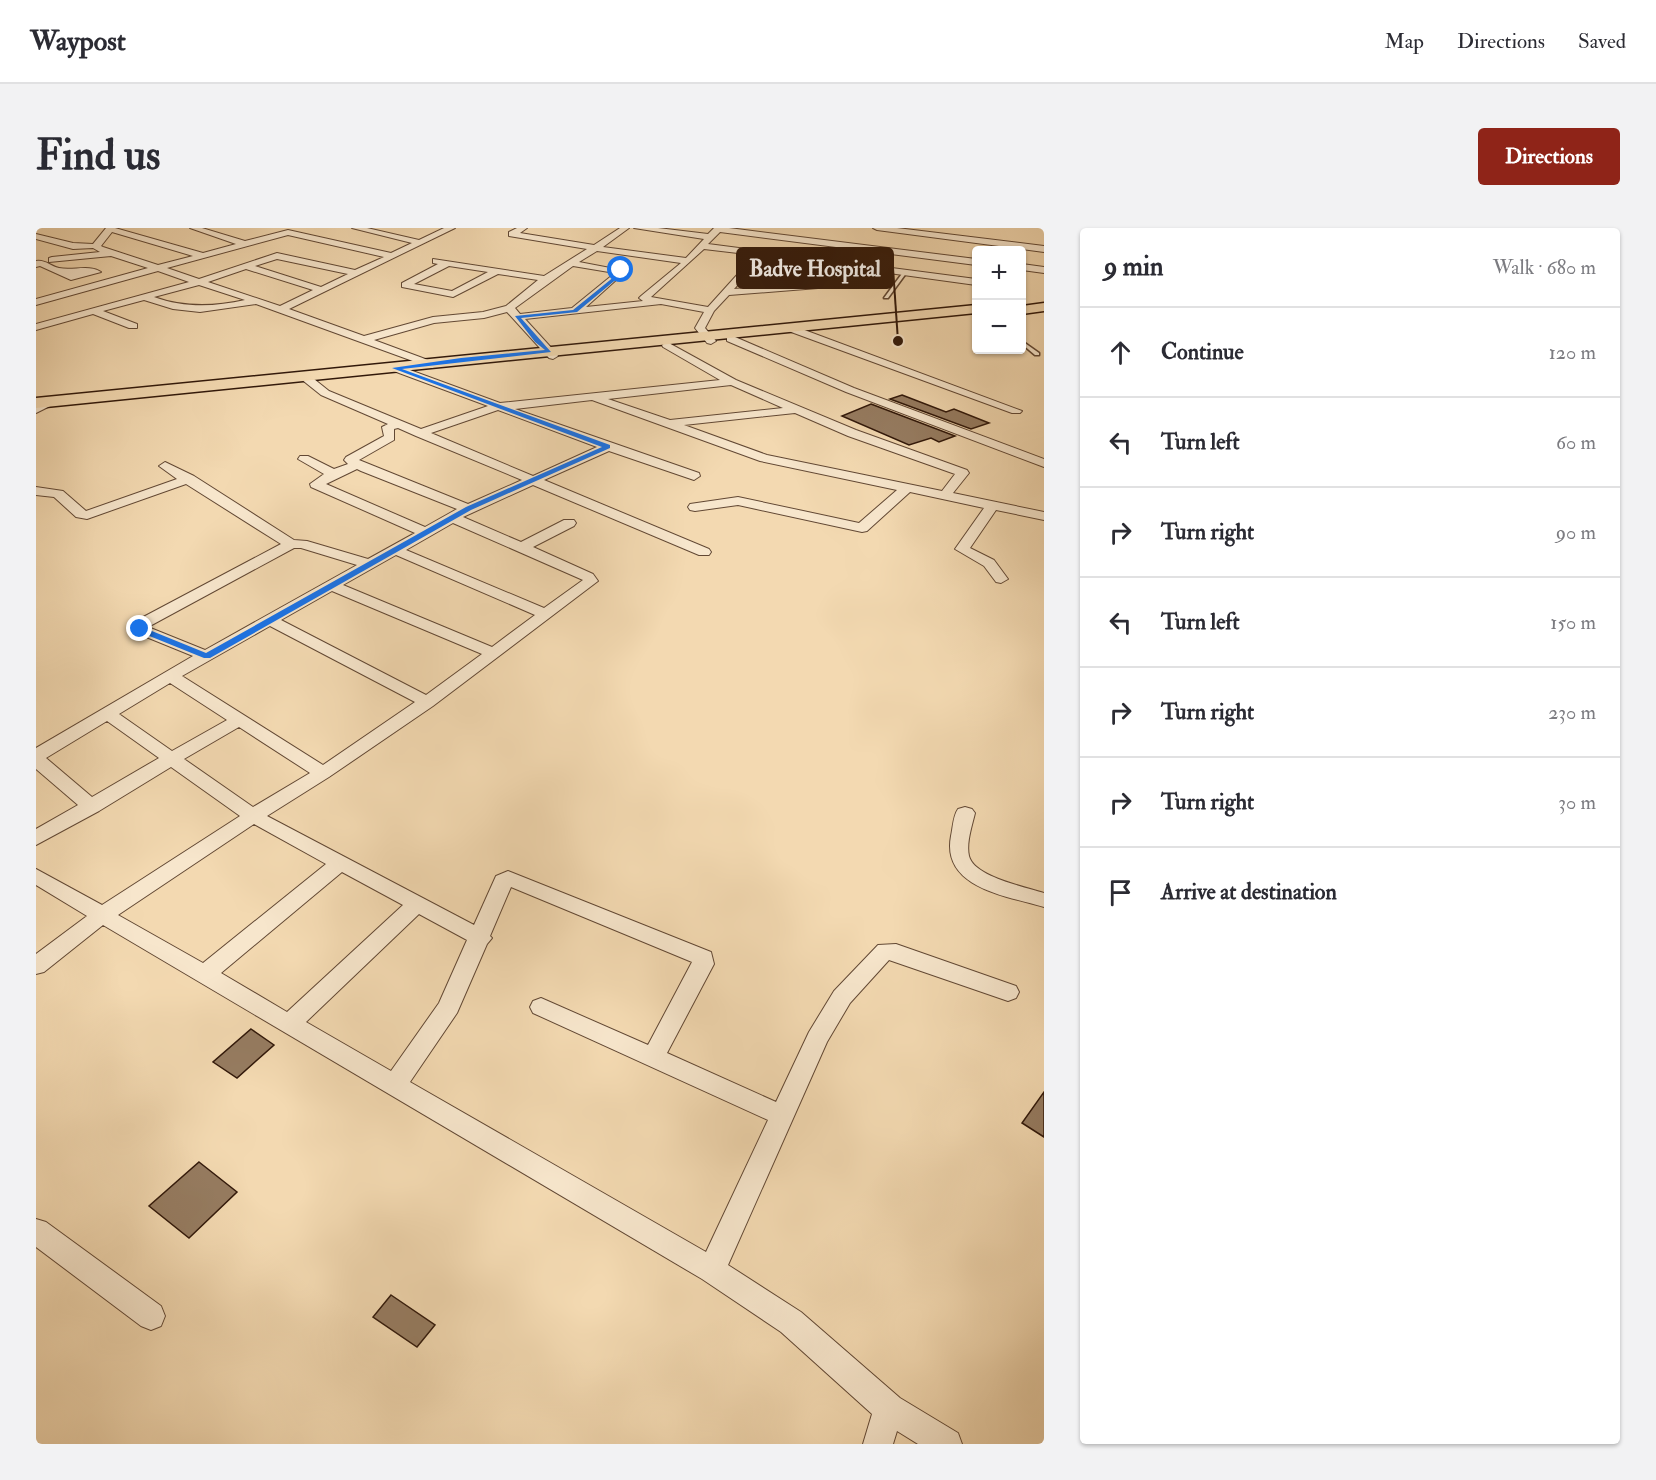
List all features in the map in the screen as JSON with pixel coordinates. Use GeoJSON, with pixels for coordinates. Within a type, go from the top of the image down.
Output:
{"type":"FeatureCollection","features":[{"type":"Feature","properties":{"kind":"main road"},"geometry":{"type":"LineString","coordinates":[[41,405],[436,364],[463,364],[972,309]]}},
{"type":"Feature","properties":{"kind":"main road"},"geometry":{"type":"LineString","coordinates":[[551,354],[667,345],[708,338],[731,339],[794,329],[972,314]]}},
{"type":"Feature","properties":{"kind":"street"},"geometry":{"type":"LineString","coordinates":[[96,246],[111,228],[204,256]]}},
{"type":"Feature","properties":{"kind":"street"},"geometry":{"type":"LineString","coordinates":[[194,228],[245,244]]}},
{"type":"Feature","properties":{"kind":"street"},"geometry":{"type":"LineString","coordinates":[[215,235],[238,228]]}},
{"type":"Feature","properties":{"kind":"street"},"geometry":{"type":"LineString","coordinates":[[271,228],[392,256]]}},
{"type":"Feature","properties":{"kind":"street"},"geometry":{"type":"LineString","coordinates":[[36,302],[160,269],[299,228]]}},
{"type":"Feature","properties":{"kind":"street"},"geometry":{"type":"LineString","coordinates":[[360,228],[421,243]]}},
{"type":"Feature","properties":{"kind":"street"},"geometry":{"type":"LineString","coordinates":[[281,309],[451,228]]}},
{"type":"Feature","properties":{"kind":"street"},"geometry":{"type":"LineString","coordinates":[[523,228],[512,234],[688,261]]}},
{"type":"Feature","properties":{"kind":"street"},"geometry":{"type":"LineString","coordinates":[[363,340],[433,320],[484,315],[510,308],[546,279],[625,228]]}},
{"type":"Feature","properties":{"kind":"street"},"geometry":{"type":"LineString","coordinates":[[638,228],[710,237]]}},
{"type":"Feature","properties":{"kind":"street"},"geometry":{"type":"LineString","coordinates":[[710,310],[644,298],[688,261],[719,228],[972,261]]}},
{"type":"Feature","properties":{"kind":"street"},"geometry":{"type":"LineString","coordinates":[[877,228],[1044,249]]}},
{"type":"Feature","properties":{"kind":"street"},"geometry":{"type":"LineString","coordinates":[[36,236],[64,243],[96,246],[436,364]]}},
{"type":"Feature","properties":{"kind":"street"},"geometry":{"type":"LineString","coordinates":[[64,243],[47,249],[82,256]]}},
{"type":"Feature","properties":{"kind":"street"},"geometry":{"type":"LineString","coordinates":[[702,246],[972,281]]}},
{"type":"Feature","properties":{"kind":"street"},"geometry":{"type":"LineString","coordinates":[[38,263],[60,258],[112,253]]}},
{"type":"Feature","properties":{"kind":"street"},"geometry":{"type":"LineString","coordinates":[[708,338],[700,328],[710,310],[761,253]]}},
{"type":"Feature","properties":{"kind":"street"},"geometry":{"type":"LineString","coordinates":[[36,327],[282,256],[356,273]]}},
{"type":"Feature","properties":{"kind":"street"},"geometry":{"type":"LineString","coordinates":[[433,261],[546,279]]}},
{"type":"Feature","properties":{"kind":"street"},"geometry":{"type":"LineString","coordinates":[[38,263],[57,271]]}},
{"type":"Feature","properties":{"kind":"street"},"geometry":{"type":"LineString","coordinates":[[447,263],[405,285],[453,294],[497,271]]}},
{"type":"Feature","properties":{"kind":"street"},"geometry":{"type":"LineString","coordinates":[[571,263],[622,271],[575,311]]}},
{"type":"Feature","properties":{"kind":"street"},"geometry":{"type":"LineString","coordinates":[[726,292],[815,286],[836,263]]}},
{"type":"Feature","properties":{"kind":"street"},"geometry":{"type":"LineString","coordinates":[[246,266],[322,290]]}},
{"type":"Feature","properties":{"kind":"street"},"geometry":{"type":"LineString","coordinates":[[1026,268],[1044,270]]}},
{"type":"Feature","properties":{"kind":"street"},"geometry":{"type":"LineString","coordinates":[[144,297],[166,306],[211,310],[256,301]]}},
{"type":"Feature","properties":{"kind":"street"},"geometry":{"type":"LineString","coordinates":[[517,317],[662,302]]}},
{"type":"Feature","properties":{"kind":"street"},"geometry":{"type":"LineString","coordinates":[[510,308],[537,341],[551,354]]}},
{"type":"Feature","properties":{"kind":"street"},"geometry":{"type":"LineString","coordinates":[[94,311],[133,326]]}},
{"type":"Feature","properties":{"kind":"street"},"geometry":{"type":"LineString","coordinates":[[794,329],[1016,411]]}},
{"type":"Feature","properties":{"kind":"street"},"geometry":{"type":"LineString","coordinates":[[731,339],[850,390],[1044,463]]}},
{"type":"Feature","properties":{"kind":"street"},"geometry":{"type":"LineString","coordinates":[[667,345],[732,382],[796,410],[963,473],[945,495]]}},
{"type":"Feature","properties":{"kind":"street"},"geometry":{"type":"LineString","coordinates":[[395,368],[497,407],[694,476]]}},
{"type":"Feature","properties":{"kind":"street"},"geometry":{"type":"LineString","coordinates":[[305,377],[325,393],[705,552]]}},
{"type":"Feature","properties":{"kind":"street"},"geometry":{"type":"LineString","coordinates":[[420,433],[497,407],[732,382]]}},
{"type":"Feature","properties":{"kind":"street"},"geometry":{"type":"LineString","coordinates":[[593,397],[764,458],[1044,516]]}},
{"type":"Feature","properties":{"kind":"street"},"geometry":{"type":"LineString","coordinates":[[668,423],[796,410]]}},
{"type":"Feature","properties":{"kind":"street"},"geometry":{"type":"LineString","coordinates":[[36,966],[102,915],[323,773],[427,702],[589,583],[591,579],[521,548],[461,513],[350,460],[390,437],[388,427],[400,424]]}},
{"type":"Feature","properties":{"kind":"street"},"geometry":{"type":"LineString","coordinates":[[92,807],[36,757],[170,676],[461,513],[608,447]]}},
{"type":"Feature","properties":{"kind":"street"},"geometry":{"type":"LineString","coordinates":[[304,459],[333,474]]}},
{"type":"Feature","properties":{"kind":"street"},"geometry":{"type":"LineString","coordinates":[[358,464],[316,484],[426,533]]}},
{"type":"Feature","properties":{"kind":"street"},"geometry":{"type":"LineString","coordinates":[[165,466],[291,544]]}},
{"type":"Feature","properties":{"kind":"street"},"geometry":{"type":"LineString","coordinates":[[36,491],[58,494],[81,514],[87,515],[189,479]]}},
{"type":"Feature","properties":{"kind":"street"},"geometry":{"type":"LineString","coordinates":[[695,507],[738,501],[862,528],[908,487]]}},
{"type":"Feature","properties":{"kind":"street"},"geometry":{"type":"LineString","coordinates":[[992,506],[962,549],[989,563],[1001,579]]}},
{"type":"Feature","properties":{"kind":"street"},"geometry":{"type":"LineString","coordinates":[[521,548],[569,523]]}},
{"type":"Feature","properties":{"kind":"street"},"geometry":{"type":"LineString","coordinates":[[207,656],[140,629],[138,626],[291,544],[302,544],[368,564]]}},
{"type":"Feature","properties":{"kind":"street"},"geometry":{"type":"LineString","coordinates":[[395,550],[545,614]]}},
{"type":"Feature","properties":{"kind":"street"},"geometry":{"type":"LineString","coordinates":[[330,585],[493,653]]}},
{"type":"Feature","properties":{"kind":"street"},"geometry":{"type":"LineString","coordinates":[[270,620],[427,702]]}},
{"type":"Feature","properties":{"kind":"street"},"geometry":{"type":"LineString","coordinates":[[170,676],[323,773]]}},
{"type":"Feature","properties":{"kind":"street"},"geometry":{"type":"LineString","coordinates":[[108,714],[253,816],[481,938]]}},
{"type":"Feature","properties":{"kind":"street"},"geometry":{"type":"LineString","coordinates":[[36,838],[240,719]]}},
{"type":"Feature","properties":{"kind":"street"},"geometry":{"type":"LineString","coordinates":[[965,813],[959,854],[965,868],[974,876],[1044,900]]}},
{"type":"Feature","properties":{"kind":"street"},"geometry":{"type":"LineString","coordinates":[[204,975],[341,862]]}},
{"type":"Feature","properties":{"kind":"street"},"geometry":{"type":"LineString","coordinates":[[36,876],[712,1270],[791,1322],[889,1409],[947,1444]]}},
{"type":"Feature","properties":{"kind":"street"},"geometry":{"type":"LineString","coordinates":[[394,1086],[449,1007],[481,938],[503,881],[508,878],[703,958],[704,964],[653,1057]]}},
{"type":"Feature","properties":{"kind":"street"},"geometry":{"type":"LineString","coordinates":[[289,1024],[417,904]]}},
{"type":"Feature","properties":{"kind":"street"},"geometry":{"type":"LineString","coordinates":[[712,1270],[781,1115],[828,1019],[842,997],[881,954],[896,952],[1008,992]]}},
{"type":"Feature","properties":{"kind":"street"},"geometry":{"type":"LineString","coordinates":[[542,1007],[781,1115]]}},
{"type":"Feature","properties":{"kind":"street"},"geometry":{"type":"LineString","coordinates":[[36,1231],[151,1316]]}},
{"type":"Feature","properties":{"kind":"street"},"geometry":{"type":"LineString","coordinates":[[878,1444],[889,1409]]}},
{"type":"Feature","properties":{"kind":"lane"},"geometry":{"type":"LineString","coordinates":[[886,297],[905,272]]}},
{"type":"Feature","properties":{"kind":"lane"},"geometry":{"type":"LineString","coordinates":[[1026,345],[1037,354]]}},
{"type":"Feature","properties":{"kind":"building"},"geometry":{"type":"Polygon","coordinates":[[[902,395],[946,412],[954,409],[989,423],[971,429],[890,399],[902,395]]]}},
{"type":"Feature","properties":{"kind":"building"},"geometry":{"type":"Polygon","coordinates":[[[871,404],[955,436],[939,442],[931,438],[909,445],[842,416],[871,404]]]}},
{"type":"Feature","properties":{"kind":"building"},"geometry":{"type":"Polygon","coordinates":[[[251,1029],[274,1045],[237,1078],[213,1062],[251,1029]]]}},
{"type":"Feature","properties":{"kind":"building"},"geometry":{"type":"Polygon","coordinates":[[[1044,1092],[1044,1137],[1022,1123],[1044,1092]]]}},
{"type":"Feature","properties":{"kind":"building"},"geometry":{"type":"Polygon","coordinates":[[[199,1162],[237,1192],[189,1238],[149,1206],[199,1162]]]}},
{"type":"Feature","properties":{"kind":"building"},"geometry":{"type":"Polygon","coordinates":[[[391,1295],[435,1325],[417,1347],[373,1317],[391,1295]]]}},
{"type":"Feature","properties":{"kind":"place","name":"Badve Hospital"},"geometry":{"type":"Point","coordinates":[898,341]}},
{"type":"Feature","properties":{"kind":"route"},"geometry":{"type":"LineString","coordinates":[[140,629],[207,656],[468,509],[608,447],[395,368],[549,351],[537,341],[517,317],[575,311],[622,272],[621,270]]}}]}
